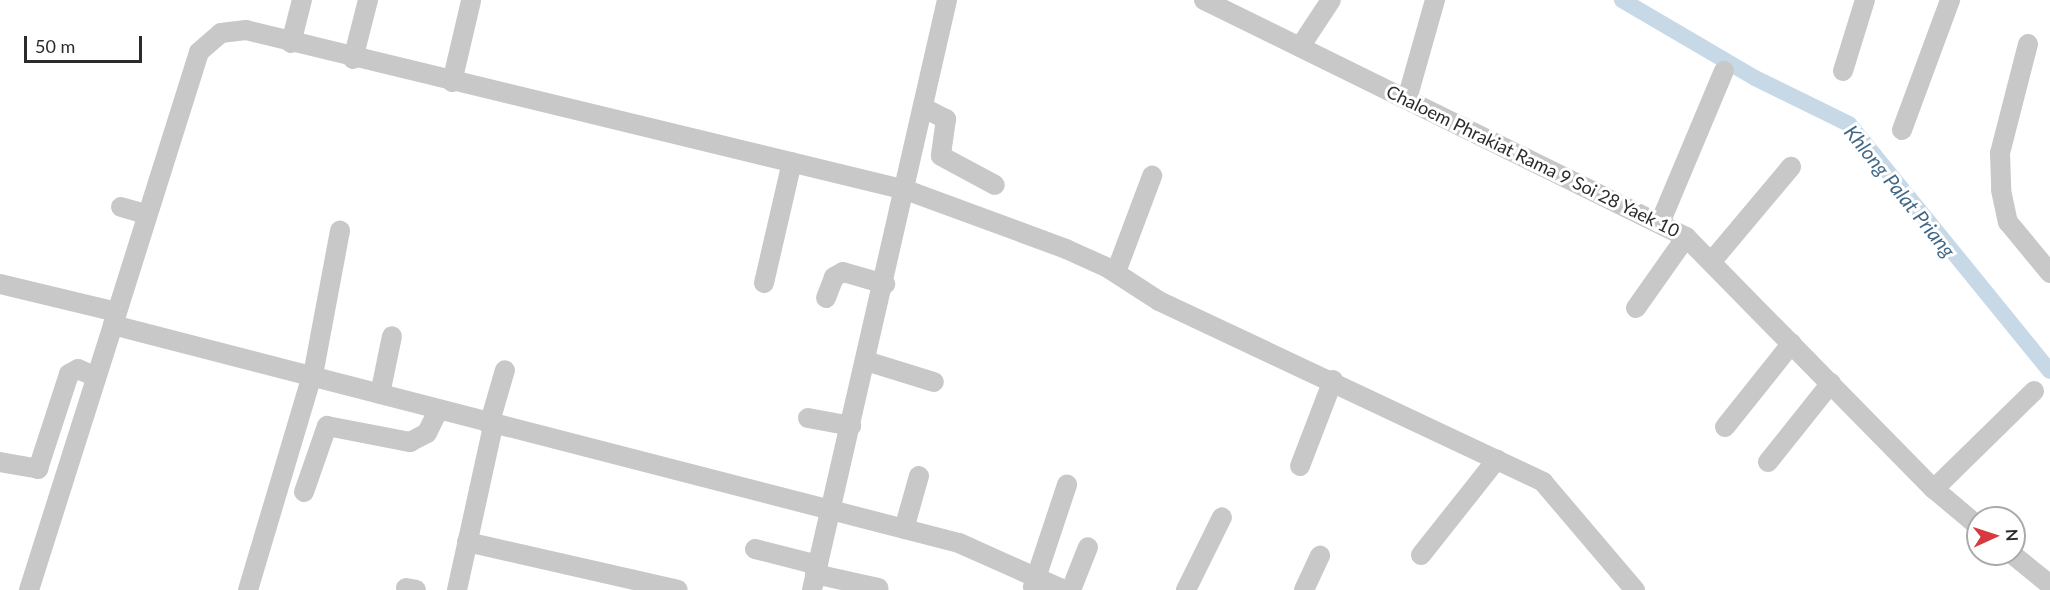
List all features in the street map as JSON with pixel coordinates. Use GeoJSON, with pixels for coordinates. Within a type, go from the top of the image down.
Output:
{"type":"FeatureCollection","features":[{"type":"Feature","properties":{"kind":"street"},"geometry":{"type":"LineString","coordinates":[[291,43],[302,0]]}},
{"type":"Feature","properties":{"kind":"street"},"geometry":{"type":"LineString","coordinates":[[353,59],[368,0]]}},
{"type":"Feature","properties":{"kind":"street"},"geometry":{"type":"LineString","coordinates":[[815,576],[885,284],[946,0]]}},
{"type":"Feature","properties":{"kind":"street","name":"Chaloem Phrakiat Rama 9 Soi 28 Yaek 10"},"geometry":{"type":"LineString","coordinates":[[1204,0],[1237,7],[1300,46],[1686,237],[1934,489],[1966,516]]}},
{"type":"Feature","properties":{"kind":"street"},"geometry":{"type":"LineString","coordinates":[[1300,46],[1331,0]]}},
{"type":"Feature","properties":{"kind":"street"},"geometry":{"type":"LineString","coordinates":[[1407,99],[1435,0]]}},
{"type":"Feature","properties":{"kind":"street"},"geometry":{"type":"LineString","coordinates":[[1843,71],[1865,0]]}},
{"type":"Feature","properties":{"kind":"street"},"geometry":{"type":"LineString","coordinates":[[1902,130],[1950,0]]}},
{"type":"Feature","properties":{"kind":"street"},"geometry":{"type":"LineString","coordinates":[[452,82],[471,1]]}},
{"type":"Feature","properties":{"kind":"street"},"geometry":{"type":"LineString","coordinates":[[29,590],[199,52],[232,30],[906,190],[1116,272],[1159,301],[1332,380],[1543,482],[1635,590]]}},
{"type":"Feature","properties":{"kind":"street"},"geometry":{"type":"LineString","coordinates":[[2028,44],[2000,153],[2001,190],[2008,222],[2050,273]]}},
{"type":"Feature","properties":{"kind":"street"},"geometry":{"type":"LineString","coordinates":[[1660,223],[1724,71]]}},
{"type":"Feature","properties":{"kind":"street"},"geometry":{"type":"LineString","coordinates":[[924,108],[946,119],[941,156],[995,185]]}},
{"type":"Feature","properties":{"kind":"street"},"geometry":{"type":"LineString","coordinates":[[764,283],[792,162]]}},
{"type":"Feature","properties":{"kind":"street"},"geometry":{"type":"LineString","coordinates":[[1712,261],[1791,167]]}},
{"type":"Feature","properties":{"kind":"street"},"geometry":{"type":"LineString","coordinates":[[1116,272],[1152,176]]}},
{"type":"Feature","properties":{"kind":"street"},"geometry":{"type":"LineString","coordinates":[[121,207],[146,214]]}},
{"type":"Feature","properties":{"kind":"street"},"geometry":{"type":"LineString","coordinates":[[248,590],[312,375],[340,231]]}},
{"type":"Feature","properties":{"kind":"street"},"geometry":{"type":"LineString","coordinates":[[1636,308],[1686,237]]}},
{"type":"Feature","properties":{"kind":"street"},"geometry":{"type":"LineString","coordinates":[[825,298],[843,272],[885,284]]}},
{"type":"Feature","properties":{"kind":"street"},"geometry":{"type":"LineString","coordinates":[[0,284],[491,426],[830,509],[958,543],[1034,583],[1064,590]]}},
{"type":"Feature","properties":{"kind":"street"},"geometry":{"type":"LineString","coordinates":[[380,394],[393,336]]}},
{"type":"Feature","properties":{"kind":"street"},"geometry":{"type":"LineString","coordinates":[[1725,427],[1792,343]]}},
{"type":"Feature","properties":{"kind":"street"},"geometry":{"type":"LineString","coordinates":[[866,361],[934,382]]}},
{"type":"Feature","properties":{"kind":"street"},"geometry":{"type":"LineString","coordinates":[[0,462],[38,469],[69,374],[78,369],[96,377]]}},
{"type":"Feature","properties":{"kind":"street"},"geometry":{"type":"LineString","coordinates":[[457,590],[505,370]]}},
{"type":"Feature","properties":{"kind":"street"},"geometry":{"type":"LineString","coordinates":[[1300,466],[1332,380]]}},
{"type":"Feature","properties":{"kind":"street"},"geometry":{"type":"LineString","coordinates":[[1768,462],[1831,383]]}},
{"type":"Feature","properties":{"kind":"street"},"geometry":{"type":"LineString","coordinates":[[1934,489],[2034,391]]}},
{"type":"Feature","properties":{"kind":"street"},"geometry":{"type":"LineString","coordinates":[[304,492],[327,426],[410,442],[427,433],[438,410]]}},
{"type":"Feature","properties":{"kind":"street"},"geometry":{"type":"LineString","coordinates":[[808,418],[851,426]]}},
{"type":"Feature","properties":{"kind":"street"},"geometry":{"type":"LineString","coordinates":[[1421,555],[1497,459]]}},
{"type":"Feature","properties":{"kind":"street"},"geometry":{"type":"LineString","coordinates":[[904,529],[919,476]]}},
{"type":"Feature","properties":{"kind":"street"},"geometry":{"type":"LineString","coordinates":[[1034,583],[1067,485]]}},
{"type":"Feature","properties":{"kind":"street"},"geometry":{"type":"LineString","coordinates":[[1186,590],[1222,517]]}},
{"type":"Feature","properties":{"kind":"street"},"geometry":{"type":"LineString","coordinates":[[467,542],[678,590]]}},
{"type":"Feature","properties":{"kind":"street"},"geometry":{"type":"LineString","coordinates":[[1071,590],[1088,547]]}},
{"type":"Feature","properties":{"kind":"street"},"geometry":{"type":"LineString","coordinates":[[755,549],[815,576],[878,588]]}},
{"type":"Feature","properties":{"kind":"street"},"geometry":{"type":"LineString","coordinates":[[1304,590],[1320,556]]}},
{"type":"Feature","properties":{"kind":"street"},"geometry":{"type":"LineString","coordinates":[[2026,565],[2050,585]]}},
{"type":"Feature","properties":{"kind":"waterway","name":"Khlong Palat Priang"},"geometry":{"type":"LineString","coordinates":[[1622,0],[1755,78],[1849,124],[2050,371]]}}]}
